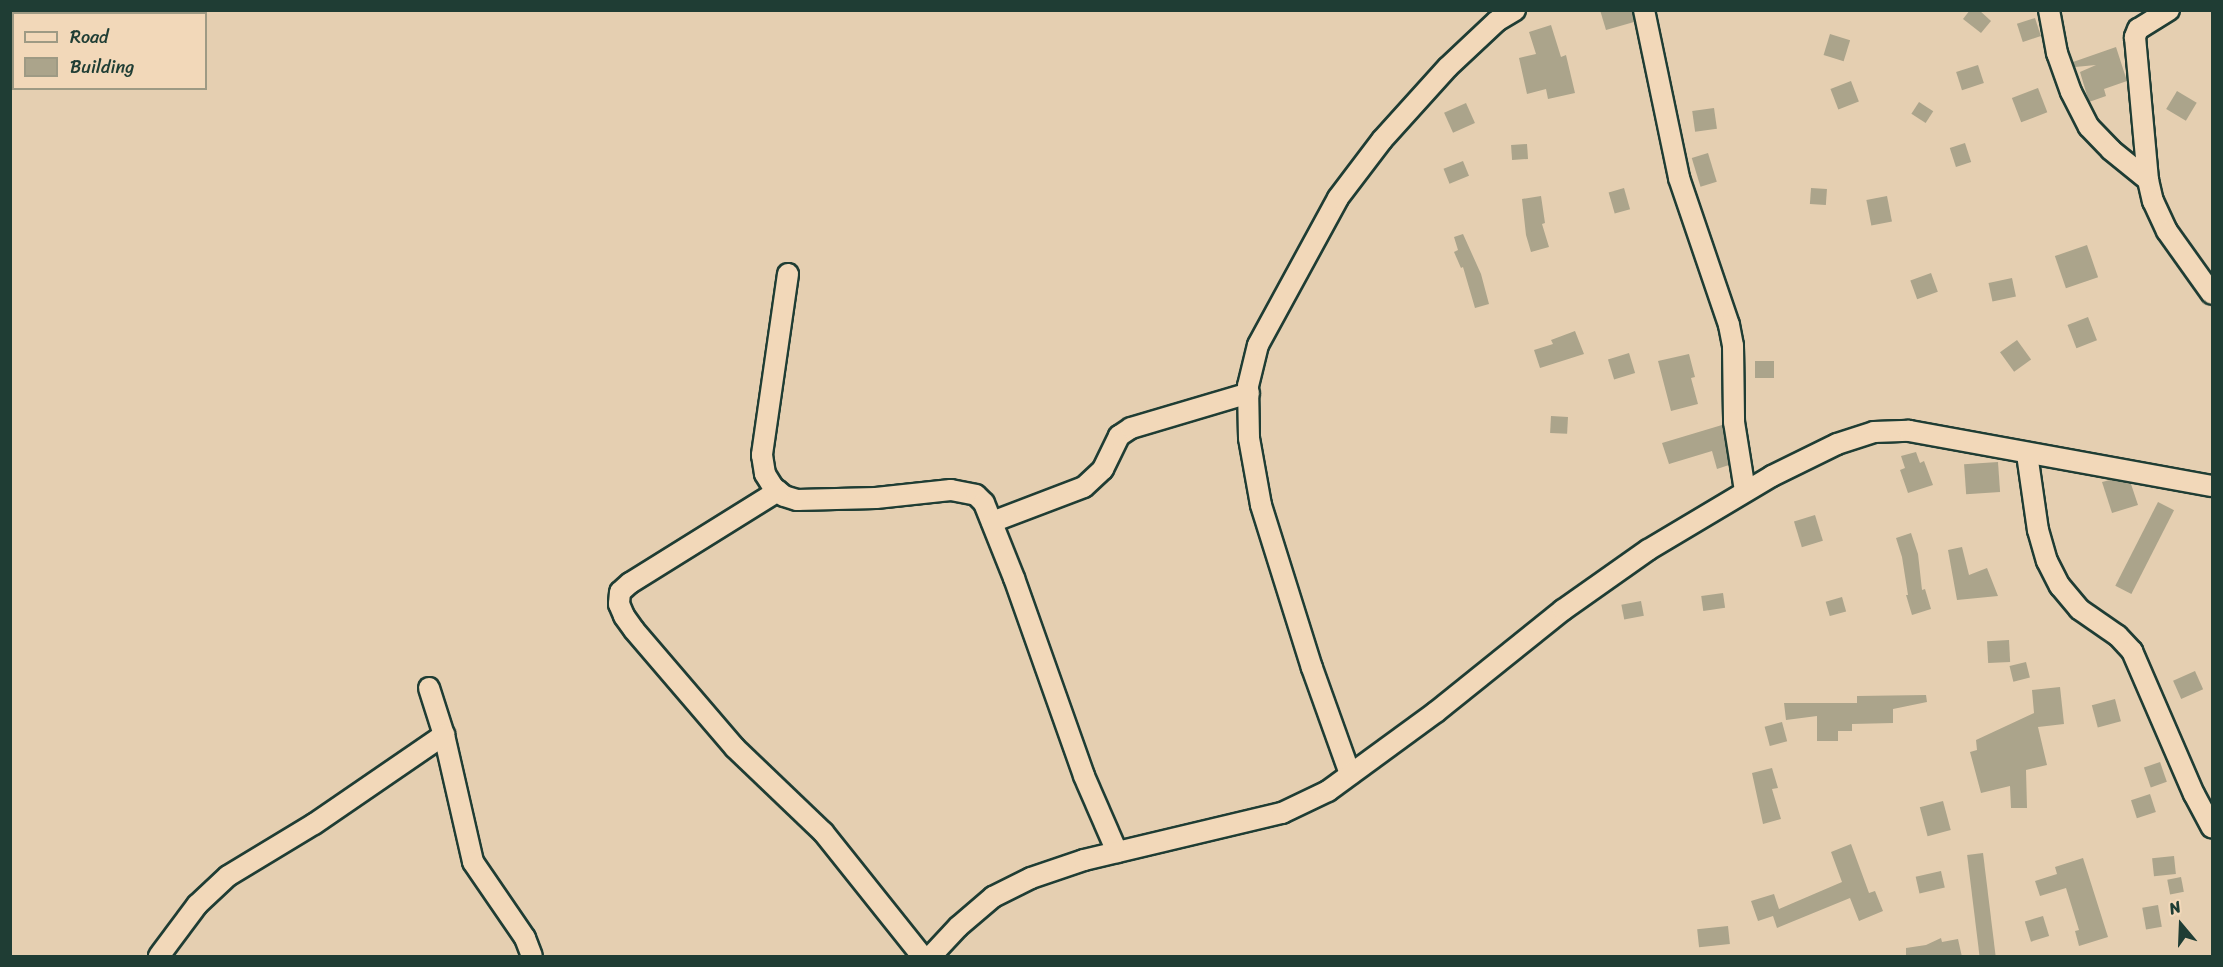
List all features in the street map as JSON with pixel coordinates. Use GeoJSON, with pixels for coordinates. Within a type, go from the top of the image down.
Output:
{"type":"FeatureCollection","features":[{"type":"Feature","properties":{"kind":"street"},"geometry":{"type":"LineString","coordinates":[[1350,774],[1312,668],[1261,505],[1249,438],[1249,393],[1258,345],[1338,198],[1382,140],[1448,67],[1497,21],[1515,10]]}},
{"type":"Feature","properties":{"kind":"street"},"geometry":{"type":"LineString","coordinates":[[1644,10],[1679,178],[1729,325],[1732,346],[1734,422],[1745,491]]}},
{"type":"Feature","properties":{"kind":"street"},"geometry":{"type":"LineString","coordinates":[[2049,10],[2057,53],[2071,92],[2088,127],[2111,150],[2148,180]]}},
{"type":"Feature","properties":{"kind":"street"},"geometry":{"type":"LineString","coordinates":[[2169,10],[2138,29],[2135,37],[2148,180],[2153,201],[2167,231],[2212,294]]}},
{"type":"Feature","properties":{"kind":"street"},"geometry":{"type":"LineString","coordinates":[[788,274],[762,455],[765,474],[778,491],[797,500],[876,498],[951,490],[975,495],[984,503],[1084,776],[1117,852]]}},
{"type":"Feature","properties":{"kind":"street"},"geometry":{"type":"LineString","coordinates":[[992,522],[1083,487],[1103,469],[1119,436],[1131,429],[1249,393]]}},
{"type":"Feature","properties":{"kind":"street"},"geometry":{"type":"LineString","coordinates":[[931,957],[958,927],[993,897],[1030,878],[1117,852],[1282,813],[1328,791],[1436,712],[1563,610],[1648,550],[1745,491],[1837,444],[1874,432],[1909,431],[2212,486]]}},
{"type":"Feature","properties":{"kind":"street"},"geometry":{"type":"LineString","coordinates":[[2027,454],[2038,530],[2047,561],[2060,586],[2079,609],[2118,636],[2132,651],[2194,794],[2212,828]]}},
{"type":"Feature","properties":{"kind":"street"},"geometry":{"type":"LineString","coordinates":[[778,491],[630,583],[620,592],[619,604],[634,630],[735,748],[824,832],[880,900],[922,957]]}},
{"type":"Feature","properties":{"kind":"street"},"geometry":{"type":"LineString","coordinates":[[429,688],[444,735],[473,862],[525,938],[532,957]]}},
{"type":"Feature","properties":{"kind":"street"},"geometry":{"type":"LineString","coordinates":[[159,957],[197,905],[228,876],[314,824],[444,735]]}},
{"type":"Feature","properties":{"kind":"building"},"geometry":{"type":"Polygon","coordinates":[[[1600,10],[1632,10],[1634,22],[1606,30],[1600,10]]]}},
{"type":"Feature","properties":{"kind":"building"},"geometry":{"type":"Polygon","coordinates":[[[1970,10],[1979,10],[1991,21],[1981,33],[1963,19],[1970,10]]]}},
{"type":"Feature","properties":{"kind":"building"},"geometry":{"type":"Polygon","coordinates":[[[2035,18],[2041,36],[2023,42],[2017,24],[2035,18]]]}},
{"type":"Feature","properties":{"kind":"building"},"geometry":{"type":"Polygon","coordinates":[[[1551,25],[1561,57],[1566,55],[1575,93],[1548,99],[1546,89],[1527,94],[1519,58],[1536,54],[1529,32],[1551,25]]]}},
{"type":"Feature","properties":{"kind":"building"},"geometry":{"type":"Polygon","coordinates":[[[1830,34],[1850,40],[1844,61],[1824,55],[1830,34]]]}},
{"type":"Feature","properties":{"kind":"building"},"geometry":{"type":"Polygon","coordinates":[[[2116,47],[2127,81],[2104,89],[2106,96],[2089,102],[2080,72],[2096,65],[2075,67],[2073,62],[2116,47]]]}},
{"type":"Feature","properties":{"kind":"building"},"geometry":{"type":"Polygon","coordinates":[[[1978,65],[1984,83],[1962,90],[1956,72],[1978,65]]]}},
{"type":"Feature","properties":{"kind":"building"},"geometry":{"type":"Polygon","coordinates":[[[1851,81],[1859,102],[1838,109],[1830,89],[1851,81]]]}},
{"type":"Feature","properties":{"kind":"building"},"geometry":{"type":"Polygon","coordinates":[[[2038,88],[2047,112],[2021,122],[2012,98],[2038,88]]]}},
{"type":"Feature","properties":{"kind":"building"},"geometry":{"type":"Polygon","coordinates":[[[2177,91],[2197,103],[2186,121],[2166,109],[2177,91]]]}},
{"type":"Feature","properties":{"kind":"building"},"geometry":{"type":"Polygon","coordinates":[[[1919,102],[1933,111],[1926,123],[1911,114],[1919,102]]]}},
{"type":"Feature","properties":{"kind":"building"},"geometry":{"type":"Polygon","coordinates":[[[1466,103],[1475,123],[1453,133],[1444,113],[1466,103]]]}},
{"type":"Feature","properties":{"kind":"building"},"geometry":{"type":"Polygon","coordinates":[[[1714,108],[1717,129],[1695,132],[1692,111],[1714,108]]]}},
{"type":"Feature","properties":{"kind":"building"},"geometry":{"type":"Polygon","coordinates":[[[1965,143],[1971,162],[1956,167],[1950,148],[1965,143]]]}},
{"type":"Feature","properties":{"kind":"building"},"geometry":{"type":"Polygon","coordinates":[[[1527,144],[1528,159],[1512,160],[1511,145],[1527,144]]]}},
{"type":"Feature","properties":{"kind":"building"},"geometry":{"type":"Polygon","coordinates":[[[1708,153],[1717,182],[1701,187],[1692,158],[1708,153]]]}},
{"type":"Feature","properties":{"kind":"building"},"geometry":{"type":"Polygon","coordinates":[[[1463,161],[1469,176],[1450,184],[1444,169],[1463,161]]]}},
{"type":"Feature","properties":{"kind":"building"},"geometry":{"type":"Polygon","coordinates":[[[1624,188],[1630,209],[1615,214],[1609,192],[1624,188]]]}},
{"type":"Feature","properties":{"kind":"building"},"geometry":{"type":"Polygon","coordinates":[[[1811,188],[1827,189],[1826,205],[1810,204],[1811,188]]]}},
{"type":"Feature","properties":{"kind":"building"},"geometry":{"type":"Polygon","coordinates":[[[1541,196],[1545,223],[1542,224],[1549,247],[1531,252],[1526,235],[1522,199],[1541,196]]]}},
{"type":"Feature","properties":{"kind":"building"},"geometry":{"type":"Polygon","coordinates":[[[1887,196],[1892,222],[1871,226],[1866,200],[1887,196]]]}},
{"type":"Feature","properties":{"kind":"building"},"geometry":{"type":"Polygon","coordinates":[[[1463,234],[1481,274],[1489,304],[1475,308],[1463,267],[1461,268],[1454,252],[1458,250],[1454,237],[1463,234]]]}},
{"type":"Feature","properties":{"kind":"building"},"geometry":{"type":"Polygon","coordinates":[[[2087,245],[2098,277],[2066,288],[2055,256],[2087,245]]]}},
{"type":"Feature","properties":{"kind":"building"},"geometry":{"type":"Polygon","coordinates":[[[1931,273],[1938,292],[1917,299],[1910,281],[1931,273]]]}},
{"type":"Feature","properties":{"kind":"building"},"geometry":{"type":"Polygon","coordinates":[[[2012,278],[2016,297],[1992,302],[1989,283],[2012,278]]]}},
{"type":"Feature","properties":{"kind":"building"},"geometry":{"type":"Polygon","coordinates":[[[2088,317],[2097,340],[2076,348],[2067,325],[2088,317]]]}},
{"type":"Feature","properties":{"kind":"building"},"geometry":{"type":"Polygon","coordinates":[[[1575,331],[1584,354],[1540,368],[1534,350],[1553,344],[1551,340],[1575,331]]]}},
{"type":"Feature","properties":{"kind":"building"},"geometry":{"type":"Polygon","coordinates":[[[2017,340],[2031,359],[2014,372],[2000,352],[2017,340]]]}},
{"type":"Feature","properties":{"kind":"building"},"geometry":{"type":"Polygon","coordinates":[[[1629,353],[1635,373],[1614,380],[1608,359],[1629,353]]]}},
{"type":"Feature","properties":{"kind":"building"},"geometry":{"type":"Polygon","coordinates":[[[1689,354],[1695,377],[1691,378],[1698,404],[1671,411],[1658,361],[1689,354]]]}},
{"type":"Feature","properties":{"kind":"building"},"geometry":{"type":"Polygon","coordinates":[[[1755,361],[1774,361],[1774,378],[1755,378],[1755,361]]]}},
{"type":"Feature","properties":{"kind":"building"},"geometry":{"type":"Polygon","coordinates":[[[1551,416],[1568,417],[1567,434],[1550,433],[1551,416]]]}},
{"type":"Feature","properties":{"kind":"building"},"geometry":{"type":"Polygon","coordinates":[[[1722,425],[1729,465],[1717,469],[1712,451],[1669,464],[1662,443],[1722,425]]]}},
{"type":"Feature","properties":{"kind":"building"},"geometry":{"type":"Polygon","coordinates":[[[1916,452],[1920,463],[1924,461],[1933,485],[1908,493],[1900,470],[1905,468],[1901,456],[1916,452]]]}},
{"type":"Feature","properties":{"kind":"building"},"geometry":{"type":"Polygon","coordinates":[[[1998,462],[2000,492],[1966,494],[1964,464],[1998,462]]]}},
{"type":"Feature","properties":{"kind":"building"},"geometry":{"type":"Polygon","coordinates":[[[2110,480],[2131,484],[2138,505],[2112,513],[2102,482],[2110,480]]]}},
{"type":"Feature","properties":{"kind":"building"},"geometry":{"type":"Polygon","coordinates":[[[2158,502],[2174,510],[2131,594],[2115,586],[2158,502]]]}},
{"type":"Feature","properties":{"kind":"building"},"geometry":{"type":"Polygon","coordinates":[[[1815,515],[1823,541],[1802,547],[1794,521],[1815,515]]]}},
{"type":"Feature","properties":{"kind":"building"},"geometry":{"type":"Polygon","coordinates":[[[1911,533],[1918,554],[1922,590],[1925,589],[1931,609],[1912,615],[1906,595],[1908,595],[1902,557],[1896,538],[1911,533]]]}},
{"type":"Feature","properties":{"kind":"building"},"geometry":{"type":"Polygon","coordinates":[[[1962,547],[1969,575],[1987,568],[1998,596],[1957,600],[1948,550],[1962,547]]]}},
{"type":"Feature","properties":{"kind":"building"},"geometry":{"type":"Polygon","coordinates":[[[1723,593],[1725,608],[1703,611],[1701,596],[1723,593]]]}},
{"type":"Feature","properties":{"kind":"building"},"geometry":{"type":"Polygon","coordinates":[[[1842,597],[1846,611],[1830,616],[1826,602],[1842,597]]]}},
{"type":"Feature","properties":{"kind":"building"},"geometry":{"type":"Polygon","coordinates":[[[1641,601],[1644,616],[1624,620],[1621,605],[1641,601]]]}},
{"type":"Feature","properties":{"kind":"building"},"geometry":{"type":"Polygon","coordinates":[[[2009,640],[2010,662],[1988,663],[1987,641],[2009,640]]]}},
{"type":"Feature","properties":{"kind":"building"},"geometry":{"type":"Polygon","coordinates":[[[2026,662],[2030,678],[2013,682],[2010,666],[2026,662]]]}},
{"type":"Feature","properties":{"kind":"building"},"geometry":{"type":"Polygon","coordinates":[[[2195,671],[2203,689],[2181,699],[2173,681],[2195,671]]]}},
{"type":"Feature","properties":{"kind":"building"},"geometry":{"type":"Polygon","coordinates":[[[2060,687],[2064,724],[2038,727],[2047,765],[2026,770],[2027,808],[2011,808],[2010,786],[1981,793],[1970,752],[1977,750],[1976,740],[2034,713],[2032,690],[2060,687]]]}},
{"type":"Feature","properties":{"kind":"building"},"geometry":{"type":"Polygon","coordinates":[[[1926,695],[1927,702],[1893,709],[1893,723],[1852,724],[1852,731],[1838,731],[1838,741],[1817,741],[1817,716],[1786,720],[1784,703],[1857,703],[1857,696],[1926,695]]]}},
{"type":"Feature","properties":{"kind":"building"},"geometry":{"type":"Polygon","coordinates":[[[2115,699],[2121,721],[2098,727],[2092,705],[2115,699]]]}},
{"type":"Feature","properties":{"kind":"building"},"geometry":{"type":"Polygon","coordinates":[[[1782,722],[1787,741],[1770,746],[1765,727],[1782,722]]]}},
{"type":"Feature","properties":{"kind":"building"},"geometry":{"type":"Polygon","coordinates":[[[2160,762],[2167,782],[2151,787],[2144,768],[2160,762]]]}},
{"type":"Feature","properties":{"kind":"building"},"geometry":{"type":"Polygon","coordinates":[[[1772,768],[1778,788],[1772,789],[1781,819],[1763,824],[1752,773],[1772,768]]]}},
{"type":"Feature","properties":{"kind":"building"},"geometry":{"type":"Polygon","coordinates":[[[2150,794],[2156,812],[2137,818],[2131,800],[2150,794]]]}},
{"type":"Feature","properties":{"kind":"building"},"geometry":{"type":"Polygon","coordinates":[[[1943,801],[1951,830],[1928,836],[1920,807],[1943,801]]]}},
{"type":"Feature","properties":{"kind":"building"},"geometry":{"type":"Polygon","coordinates":[[[1851,844],[1869,893],[1875,891],[1883,911],[1859,921],[1850,898],[1777,928],[1773,916],[1758,921],[1751,901],[1774,894],[1779,909],[1842,882],[1831,852],[1851,844]]]}},
{"type":"Feature","properties":{"kind":"building"},"geometry":{"type":"Polygon","coordinates":[[[1983,853],[1996,956],[1980,956],[1967,855],[1983,853]]]}},
{"type":"Feature","properties":{"kind":"building"},"geometry":{"type":"Polygon","coordinates":[[[2174,856],[2176,874],[2154,876],[2152,858],[2174,856]]]}},
{"type":"Feature","properties":{"kind":"building"},"geometry":{"type":"Polygon","coordinates":[[[2083,858],[2108,937],[2079,946],[2075,931],[2079,930],[2066,888],[2040,896],[2035,881],[2057,874],[2055,867],[2083,858]]]}},
{"type":"Feature","properties":{"kind":"building"},"geometry":{"type":"Polygon","coordinates":[[[1941,871],[1945,888],[1919,893],[1916,877],[1941,871]]]}},
{"type":"Feature","properties":{"kind":"building"},"geometry":{"type":"Polygon","coordinates":[[[2181,877],[2184,892],[2170,894],[2167,880],[2181,877]]]}},
{"type":"Feature","properties":{"kind":"building"},"geometry":{"type":"Polygon","coordinates":[[[2158,905],[2162,927],[2146,929],[2142,908],[2158,905]]]}},
{"type":"Feature","properties":{"kind":"building"},"geometry":{"type":"Polygon","coordinates":[[[2043,916],[2049,936],[2031,942],[2025,922],[2043,916]]]}},
{"type":"Feature","properties":{"kind":"building"},"geometry":{"type":"Polygon","coordinates":[[[1728,926],[1730,944],[1699,947],[1697,929],[1728,926]]]}},
{"type":"Feature","properties":{"kind":"building"},"geometry":{"type":"Polygon","coordinates":[[[1941,938],[1942,942],[1958,939],[1962,957],[1906,957],[1906,948],[1926,945],[1941,938]]]}}]}
